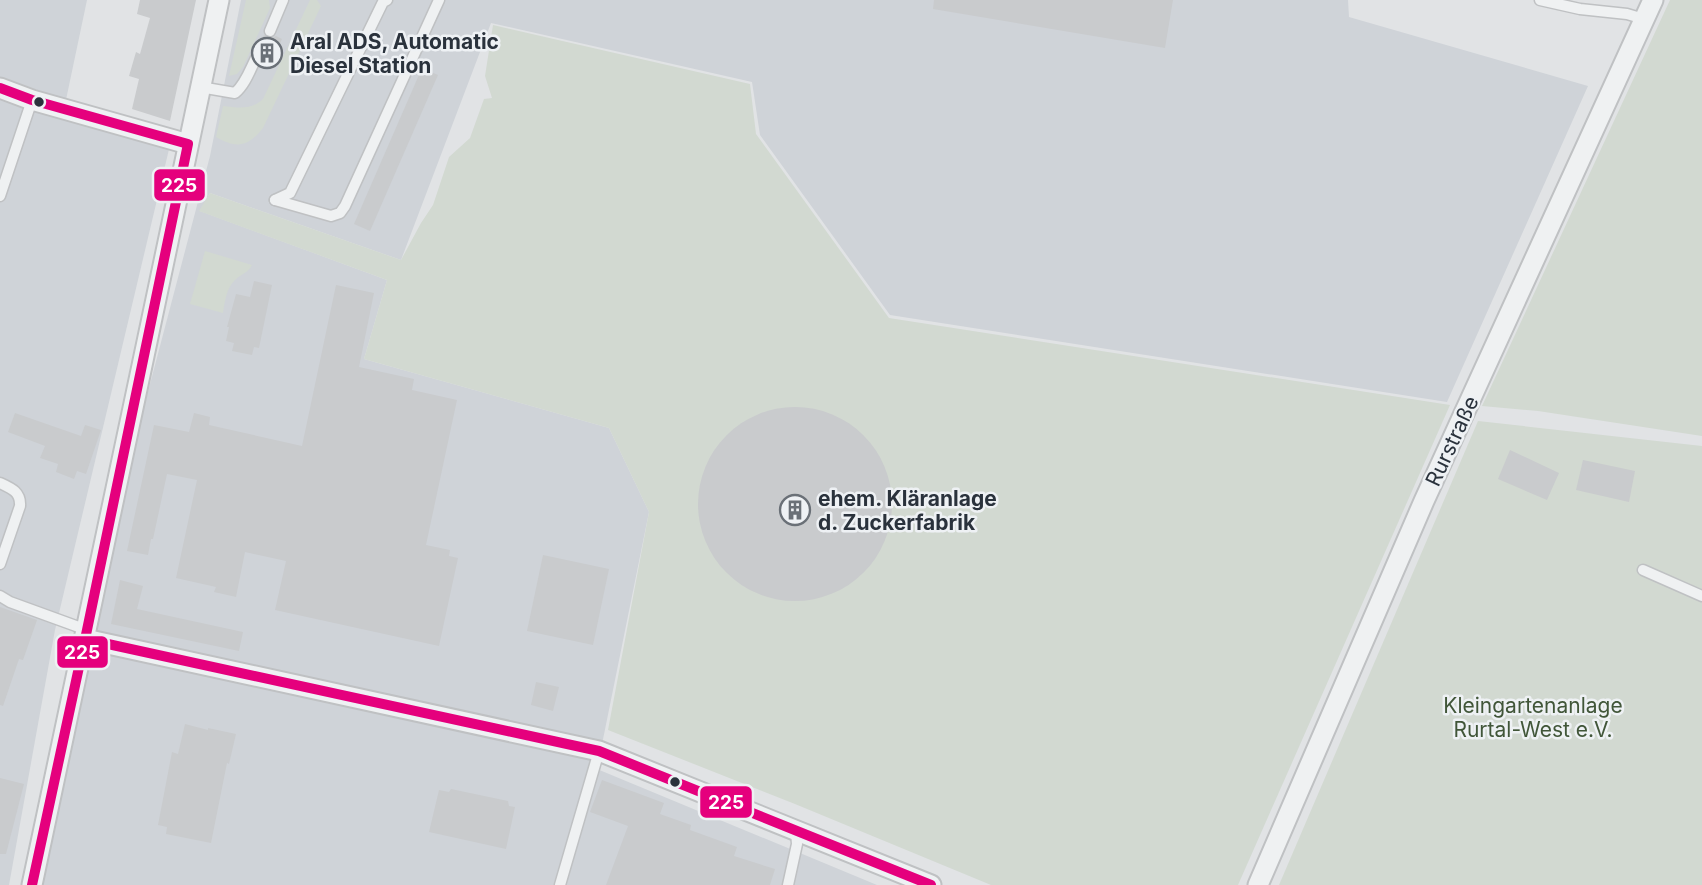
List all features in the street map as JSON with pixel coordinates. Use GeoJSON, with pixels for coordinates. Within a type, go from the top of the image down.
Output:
{"type":"FeatureCollection","features":[{"type":"Feature","properties":{"kind":"street"},"geometry":{"type":"LineString","coordinates":[[32,885],[219,0]]}},
{"type":"Feature","properties":{"kind":"street","name":"Rurstraße"},"geometry":{"type":"LineString","coordinates":[[1258,885],[1424,501],[1653,0]]}},
{"type":"Feature","properties":{"kind":"street"},"geometry":{"type":"LineString","coordinates":[[0,88],[32,100],[188,144]]}},
{"type":"Feature","properties":{"kind":"street"},"geometry":{"type":"LineString","coordinates":[[86,635],[599,751],[931,885]]}},
{"type":"Feature","properties":{"kind":"lane"},"geometry":{"type":"LineString","coordinates":[[270,31],[283,0]]}},
{"type":"Feature","properties":{"kind":"lane"},"geometry":{"type":"LineString","coordinates":[[387,0],[383,2],[290,193],[275,200],[331,216],[340,213],[439,0]]}},
{"type":"Feature","properties":{"kind":"lane"},"geometry":{"type":"LineString","coordinates":[[1540,0],[1644,19]]}},
{"type":"Feature","properties":{"kind":"lane"},"geometry":{"type":"LineString","coordinates":[[200,87],[234,93],[238,91],[258,54]]}},
{"type":"Feature","properties":{"kind":"lane"},"geometry":{"type":"LineString","coordinates":[[0,196],[32,100]]}},
{"type":"Feature","properties":{"kind":"lane"},"geometry":{"type":"LineString","coordinates":[[0,483],[16,491],[20,506],[0,564]]}},
{"type":"Feature","properties":{"kind":"lane"},"geometry":{"type":"LineString","coordinates":[[1643,570],[1702,596]]}},
{"type":"Feature","properties":{"kind":"lane"},"geometry":{"type":"LineString","coordinates":[[0,596],[10,603],[86,635]]}},
{"type":"Feature","properties":{"kind":"lane"},"geometry":{"type":"LineString","coordinates":[[560,885],[599,751]]}},
{"type":"Feature","properties":{"kind":"lane"},"geometry":{"type":"LineString","coordinates":[[788,885],[797,844],[796,832]]}},
{"type":"Feature","properties":{"kind":"shaded area"},"geometry":{"type":"Polygon","coordinates":[[[0,0],[87,0],[63,114],[170,145],[55,630],[9,885],[0,885],[0,0]]]}},
{"type":"Feature","properties":{"kind":"shaded area"},"geometry":{"type":"Polygon","coordinates":[[[241,0],[1348,0],[1349,17],[1588,86],[1447,402],[890,315],[760,135],[752,82],[491,23],[401,260],[210,193],[200,211],[387,280],[364,359],[609,428],[649,512],[597,769],[877,885],[39,885],[89,616],[210,156],[241,0]]]}},
{"type":"Feature","properties":{"kind":"green space"},"geometry":{"type":"Polygon","coordinates":[[[246,0],[269,0],[270,8],[243,67],[237,74],[229,76],[246,0]]]}},
{"type":"Feature","properties":{"kind":"green space"},"geometry":{"type":"Polygon","coordinates":[[[310,0],[317,0],[321,6],[263,128],[242,144],[230,143],[216,137],[223,106],[249,107],[263,99],[310,0]]]}},
{"type":"Feature","properties":{"kind":"green space"},"geometry":{"type":"Polygon","coordinates":[[[1670,0],[1702,0],[1702,436],[1538,411],[1482,406],[1670,0]]]}},
{"type":"Feature","properties":{"kind":"green space"},"geometry":{"type":"Polygon","coordinates":[[[493,25],[750,84],[756,134],[889,318],[1450,405],[1238,885],[991,885],[608,730],[649,512],[609,428],[364,359],[387,280],[199,211],[210,193],[401,260],[433,205],[449,157],[470,138],[484,99],[492,98],[485,76],[493,25]]]}},
{"type":"Feature","properties":{"kind":"green space"},"geometry":{"type":"Polygon","coordinates":[[[205,251],[252,265],[230,287],[223,313],[190,304],[205,251]]]}},
{"type":"Feature","properties":{"kind":"green space","name":"Kleingartenanlage Rurtal-West e.V."},"geometry":{"type":"Polygon","coordinates":[[[1478,421],[1702,446],[1702,885],[1279,885],[1478,421]]]}},
{"type":"Feature","properties":{"kind":"building"},"geometry":{"type":"Polygon","coordinates":[[[140,0],[196,0],[170,121],[132,109],[139,79],[129,76],[136,52],[140,54],[150,18],[137,14],[140,0]]]}},
{"type":"Feature","properties":{"kind":"building"},"geometry":{"type":"Polygon","coordinates":[[[934,0],[1173,0],[1165,48],[933,9],[934,0]]]}},
{"type":"Feature","properties":{"kind":"building"},"geometry":{"type":"Polygon","coordinates":[[[264,35],[282,39],[272,60],[265,57],[264,49],[258,47],[264,35]]]}},
{"type":"Feature","properties":{"kind":"building"},"geometry":{"type":"Polygon","coordinates":[[[422,68],[438,75],[370,231],[354,224],[422,68]]]}},
{"type":"Feature","properties":{"kind":"building"},"geometry":{"type":"Polygon","coordinates":[[[254,281],[272,285],[259,348],[254,347],[252,355],[232,351],[234,343],[226,341],[236,294],[250,297],[254,281]]]}},
{"type":"Feature","properties":{"kind":"building"},"geometry":{"type":"Polygon","coordinates":[[[336,285],[374,293],[359,367],[414,379],[412,390],[457,400],[426,545],[450,550],[449,556],[458,558],[439,646],[275,610],[286,561],[245,552],[236,597],[214,592],[216,587],[176,578],[197,480],[167,474],[148,555],[127,551],[154,425],[189,432],[194,413],[210,417],[209,425],[302,446],[336,285]]]}},
{"type":"Feature","properties":{"kind":"building","name":"ehem. Kläranlage d. Zuckerfabrik"},"geometry":{"type":"Polygon","coordinates":[[[795,407],[832,414],[864,435],[885,467],[892,504],[885,541],[864,573],[832,594],[795,601],[758,594],[726,573],[705,541],[698,504],[705,467],[726,435],[758,414],[795,407]]]}},
{"type":"Feature","properties":{"kind":"building"},"geometry":{"type":"Polygon","coordinates":[[[15,413],[81,436],[85,425],[101,430],[86,474],[77,471],[74,479],[56,472],[58,464],[40,458],[45,446],[8,432],[15,413]]]}},
{"type":"Feature","properties":{"kind":"building"},"geometry":{"type":"Polygon","coordinates":[[[1510,450],[1559,473],[1547,500],[1498,479],[1510,450]]]}},
{"type":"Feature","properties":{"kind":"building"},"geometry":{"type":"Polygon","coordinates":[[[1583,460],[1635,471],[1629,502],[1576,490],[1583,460]]]}},
{"type":"Feature","properties":{"kind":"building"},"geometry":{"type":"Polygon","coordinates":[[[543,555],[609,569],[593,645],[527,631],[543,555]]]}},
{"type":"Feature","properties":{"kind":"building"},"geometry":{"type":"Polygon","coordinates":[[[120,580],[143,586],[137,609],[243,632],[239,651],[111,624],[120,580]]]}},
{"type":"Feature","properties":{"kind":"building"},"geometry":{"type":"Polygon","coordinates":[[[0,607],[37,620],[23,660],[19,659],[3,706],[0,705],[0,607]]]}},
{"type":"Feature","properties":{"kind":"building"},"geometry":{"type":"Polygon","coordinates":[[[536,682],[559,687],[553,711],[531,705],[536,682]]]}},
{"type":"Feature","properties":{"kind":"building"},"geometry":{"type":"Polygon","coordinates":[[[185,724],[236,734],[229,764],[227,763],[211,843],[166,834],[167,827],[158,825],[172,752],[178,754],[185,724]]]}},
{"type":"Feature","properties":{"kind":"building"},"geometry":{"type":"Polygon","coordinates":[[[0,778],[24,784],[6,854],[0,854],[0,778]]]}},
{"type":"Feature","properties":{"kind":"building"},"geometry":{"type":"Polygon","coordinates":[[[602,780],[664,803],[660,814],[691,825],[690,830],[737,847],[734,856],[775,869],[770,885],[606,885],[628,826],[590,812],[602,780]]]}},
{"type":"Feature","properties":{"kind":"building"},"geometry":{"type":"Polygon","coordinates":[[[451,789],[508,801],[509,806],[515,807],[506,849],[429,832],[439,790],[449,792],[451,789]]]}},
{"type":"Feature","properties":{"kind":"transit line","name":"225"},"geometry":{"type":"LineString","coordinates":[[0,88],[32,100],[188,144],[32,885]]}},
{"type":"Feature","properties":{"kind":"transit line","name":"225"},"geometry":{"type":"LineString","coordinates":[[85,639],[599,751],[931,885]]}},
{"type":"Feature","properties":{"kind":"place","name":"Aral ADS, Automatic Diesel Station"},"geometry":{"type":"Point","coordinates":[267,53]}},
{"type":"Feature","properties":{"kind":"place","name":"ehem. Kläranlage d. Zuckerfabrik"},"geometry":{"type":"Point","coordinates":[795,510]}}]}
